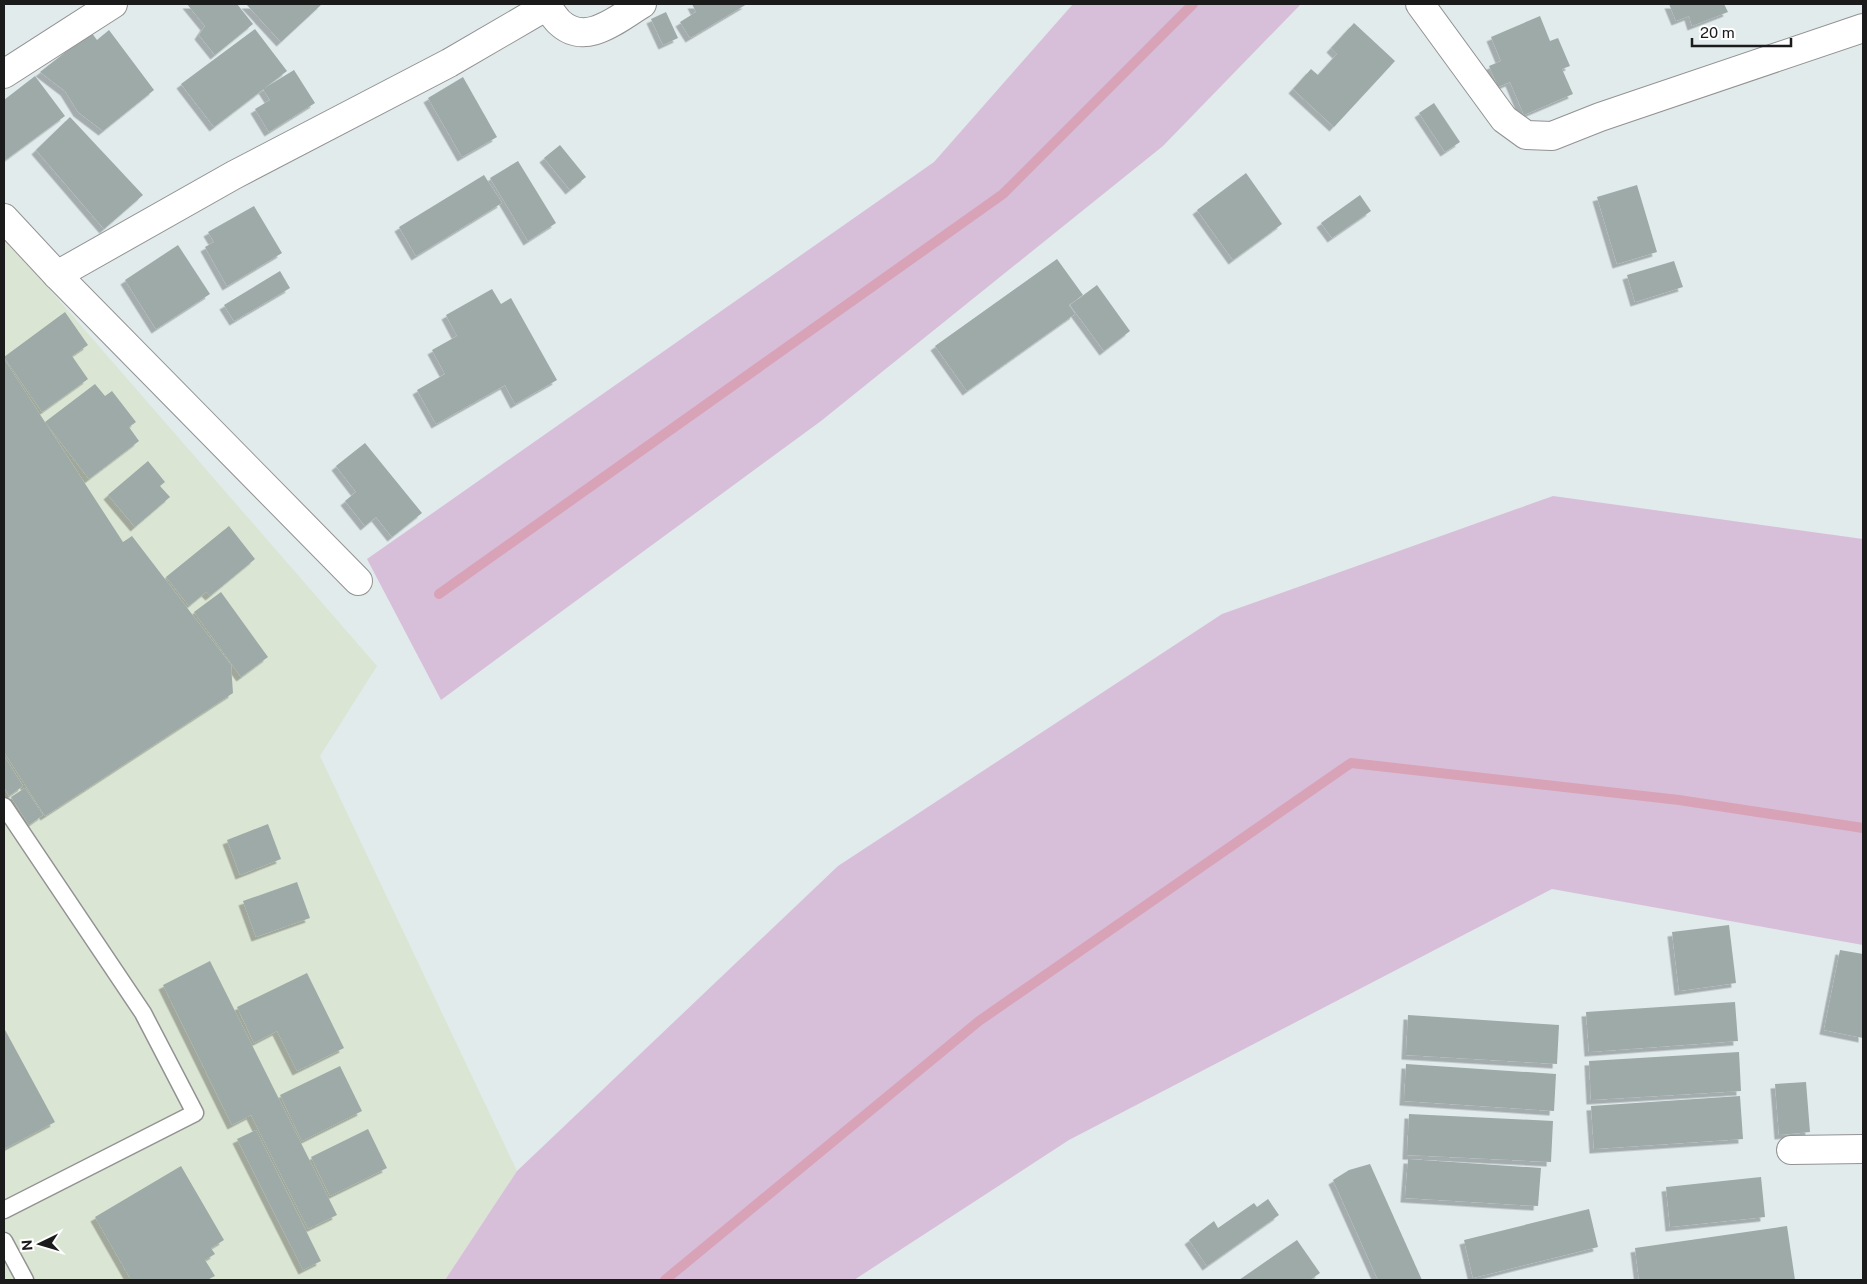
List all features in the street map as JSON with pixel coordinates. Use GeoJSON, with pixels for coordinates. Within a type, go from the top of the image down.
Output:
{"type":"FeatureCollection","features":[{"type":"Feature","properties":{"kind":"street"},"geometry":{"type":"LineString","coordinates":[[4,74],[113,4]]}},
{"type":"Feature","properties":{"kind":"street"},"geometry":{"type":"LineString","coordinates":[[57,275],[234,175],[450,63],[546,5],[560,23],[576,32],[587,34],[642,4]]}},
{"type":"Feature","properties":{"kind":"street"},"geometry":{"type":"LineString","coordinates":[[1420,4],[1504,119],[1526,134],[1552,136],[1610,114],[1863,28]]}},
{"type":"Feature","properties":{"kind":"street"},"geometry":{"type":"LineString","coordinates":[[4,218],[57,275],[358,581]]}},
{"type":"Feature","properties":{"kind":"street"},"geometry":{"type":"LineString","coordinates":[[1791,1150],[1863,1149]]}},
{"type":"Feature","properties":{"kind":"lane"},"geometry":{"type":"LineString","coordinates":[[4,806],[143,1013],[195,1113],[4,1210]]}},
{"type":"Feature","properties":{"kind":"lane"},"geometry":{"type":"LineString","coordinates":[[4,1241],[24,1280]]}},
{"type":"Feature","properties":{"kind":"shaded area"},"geometry":{"type":"Polygon","coordinates":[[[1073,4],[1301,4],[1163,146],[821,421],[441,700],[367,559],[934,162],[1073,4]]]}},
{"type":"Feature","properties":{"kind":"shaded area"},"geometry":{"type":"Polygon","coordinates":[[[4,237],[377,666],[320,756],[517,1171],[445,1280],[4,1280],[4,237]]]}},
{"type":"Feature","properties":{"kind":"shaded area"},"geometry":{"type":"Polygon","coordinates":[[[1553,496],[1863,539],[1863,945],[1552,889],[1069,1140],[854,1280],[445,1280],[517,1171],[838,866],[1222,614],[1553,496]]]}},
{"type":"Feature","properties":{"kind":"building"},"geometry":{"type":"Polygon","coordinates":[[[187,4],[237,4],[253,24],[215,55],[199,35],[205,26],[187,4]]]}},
{"type":"Feature","properties":{"kind":"building"},"geometry":{"type":"Polygon","coordinates":[[[246,4],[322,4],[281,42],[246,4]]]}},
{"type":"Feature","properties":{"kind":"building"},"geometry":{"type":"Polygon","coordinates":[[[692,4],[747,4],[690,38],[680,22],[696,12],[692,4]]]}},
{"type":"Feature","properties":{"kind":"building"},"geometry":{"type":"Polygon","coordinates":[[[1669,4],[1724,4],[1728,12],[1692,26],[1689,16],[1676,21],[1669,4]]]}},
{"type":"Feature","properties":{"kind":"building"},"geometry":{"type":"Polygon","coordinates":[[[666,12],[678,38],[663,45],[651,19],[666,12]]]}},
{"type":"Feature","properties":{"kind":"building"},"geometry":{"type":"Polygon","coordinates":[[[1540,16],[1550,41],[1558,38],[1570,66],[1562,69],[1573,94],[1524,115],[1510,82],[1498,87],[1489,66],[1501,61],[1491,37],[1540,16]]]}},
{"type":"Feature","properties":{"kind":"building"},"geometry":{"type":"Polygon","coordinates":[[[1354,23],[1395,61],[1334,127],[1293,89],[1311,69],[1318,75],[1337,54],[1331,48],[1354,23]]]}},
{"type":"Feature","properties":{"kind":"building"},"geometry":{"type":"Polygon","coordinates":[[[255,29],[287,71],[214,127],[181,84],[255,29]]]}},
{"type":"Feature","properties":{"kind":"building"},"geometry":{"type":"Polygon","coordinates":[[[109,30],[154,90],[103,131],[78,112],[65,91],[40,72],[91,32],[97,40],[109,30]]]}},
{"type":"Feature","properties":{"kind":"building"},"geometry":{"type":"Polygon","coordinates":[[[294,70],[315,103],[269,132],[255,109],[270,100],[263,89],[294,70]]]}},
{"type":"Feature","properties":{"kind":"building"},"geometry":{"type":"Polygon","coordinates":[[[35,76],[65,116],[4,161],[4,100],[35,76]]]}},
{"type":"Feature","properties":{"kind":"building"},"geometry":{"type":"Polygon","coordinates":[[[463,77],[497,137],[462,157],[428,98],[463,77]]]}},
{"type":"Feature","properties":{"kind":"building"},"geometry":{"type":"Polygon","coordinates":[[[1434,103],[1460,142],[1445,152],[1419,113],[1434,103]]]}},
{"type":"Feature","properties":{"kind":"building"},"geometry":{"type":"Polygon","coordinates":[[[70,117],[143,195],[104,229],[36,150],[70,117]]]}},
{"type":"Feature","properties":{"kind":"building"},"geometry":{"type":"Polygon","coordinates":[[[560,145],[586,177],[570,190],[544,158],[560,145]]]}},
{"type":"Feature","properties":{"kind":"building"},"geometry":{"type":"Polygon","coordinates":[[[518,161],[556,223],[528,241],[490,178],[518,161]]]}},
{"type":"Feature","properties":{"kind":"building"},"geometry":{"type":"Polygon","coordinates":[[[1246,173],[1282,224],[1233,260],[1197,210],[1246,173]]]}},
{"type":"Feature","properties":{"kind":"building"},"geometry":{"type":"Polygon","coordinates":[[[484,175],[502,203],[416,256],[399,227],[484,175]]]}},
{"type":"Feature","properties":{"kind":"building"},"geometry":{"type":"Polygon","coordinates":[[[1637,185],[1657,252],[1617,264],[1597,197],[1637,185]]]}},
{"type":"Feature","properties":{"kind":"building"},"geometry":{"type":"Polygon","coordinates":[[[1360,195],[1371,211],[1332,238],[1321,223],[1360,195]]]}},
{"type":"Feature","properties":{"kind":"building"},"geometry":{"type":"Polygon","coordinates":[[[254,206],[282,253],[227,286],[205,247],[214,242],[208,232],[254,206]]]}},
{"type":"Feature","properties":{"kind":"building"},"geometry":{"type":"Polygon","coordinates":[[[178,245],[210,294],[156,329],[125,280],[178,245]]]}},
{"type":"Feature","properties":{"kind":"building"},"geometry":{"type":"Polygon","coordinates":[[[1057,259],[1083,295],[1069,305],[1075,314],[967,391],[935,346],[1057,259]]]}},
{"type":"Feature","properties":{"kind":"building"},"geometry":{"type":"Polygon","coordinates":[[[1674,261],[1683,287],[1635,302],[1627,275],[1674,261]]]}},
{"type":"Feature","properties":{"kind":"building"},"geometry":{"type":"Polygon","coordinates":[[[280,271],[290,288],[234,321],[224,305],[280,271]]]}},
{"type":"Feature","properties":{"kind":"building"},"geometry":{"type":"Polygon","coordinates":[[[1097,285],[1130,331],[1104,351],[1070,305],[1097,285]]]}},
{"type":"Feature","properties":{"kind":"building"},"geometry":{"type":"Polygon","coordinates":[[[492,289],[501,304],[511,298],[557,380],[515,404],[505,385],[436,424],[417,390],[445,374],[432,350],[457,336],[446,315],[492,289]]]}},
{"type":"Feature","properties":{"kind":"building"},"geometry":{"type":"Polygon","coordinates":[[[65,312],[88,345],[72,356],[88,379],[42,412],[4,357],[65,312]]]}},
{"type":"Feature","properties":{"kind":"building"},"geometry":{"type":"Polygon","coordinates":[[[4,359],[123,542],[132,536],[231,665],[233,693],[45,816],[4,752],[4,359]]]}},
{"type":"Feature","properties":{"kind":"building"},"geometry":{"type":"Polygon","coordinates":[[[95,384],[105,396],[112,391],[136,422],[129,427],[139,441],[89,479],[45,422],[95,384]]]}},
{"type":"Feature","properties":{"kind":"building"},"geometry":{"type":"Polygon","coordinates":[[[365,443],[422,513],[392,537],[376,517],[365,526],[345,501],[356,492],[336,466],[365,443]]]}},
{"type":"Feature","properties":{"kind":"building"},"geometry":{"type":"Polygon","coordinates":[[[148,461],[165,482],[160,486],[170,497],[135,527],[108,495],[148,461]]]}},
{"type":"Feature","properties":{"kind":"building"},"geometry":{"type":"Polygon","coordinates":[[[229,526],[255,559],[210,596],[206,592],[189,606],[166,577],[229,526]]]}},
{"type":"Feature","properties":{"kind":"building"},"geometry":{"type":"Polygon","coordinates":[[[221,592],[268,657],[241,677],[194,612],[221,592]]]}},
{"type":"Feature","properties":{"kind":"building"},"geometry":{"type":"Polygon","coordinates":[[[4,756],[23,786],[9,796],[4,787],[4,756]]]}},
{"type":"Feature","properties":{"kind":"building"},"geometry":{"type":"Polygon","coordinates":[[[25,788],[43,815],[29,825],[11,797],[25,788]]]}},
{"type":"Feature","properties":{"kind":"building"},"geometry":{"type":"Polygon","coordinates":[[[268,824],[281,859],[240,875],[227,840],[268,824]]]}},
{"type":"Feature","properties":{"kind":"building"},"geometry":{"type":"Polygon","coordinates":[[[297,882],[310,918],[256,937],[243,901],[297,882]]]}},
{"type":"Feature","properties":{"kind":"building"},"geometry":{"type":"Polygon","coordinates":[[[1729,925],[1736,983],[1679,991],[1672,932],[1729,925]]]}},
{"type":"Feature","properties":{"kind":"building"},"geometry":{"type":"Polygon","coordinates":[[[1840,950],[1863,954],[1863,1038],[1824,1030],[1840,950]]]}},
{"type":"Feature","properties":{"kind":"building"},"geometry":{"type":"Polygon","coordinates":[[[210,961],[337,1215],[308,1229],[251,1115],[232,1125],[163,985],[210,961]]]}},
{"type":"Feature","properties":{"kind":"building"},"geometry":{"type":"Polygon","coordinates":[[[307,973],[344,1048],[297,1071],[277,1031],[254,1043],[237,1007],[307,973]]]}},
{"type":"Feature","properties":{"kind":"building"},"geometry":{"type":"Polygon","coordinates":[[[1735,1002],[1738,1041],[1589,1052],[1586,1012],[1735,1002]]]}},
{"type":"Feature","properties":{"kind":"building"},"geometry":{"type":"Polygon","coordinates":[[[1408,1015],[1559,1025],[1557,1064],[1406,1055],[1408,1015]]]}},
{"type":"Feature","properties":{"kind":"building"},"geometry":{"type":"Polygon","coordinates":[[[4,1028],[55,1122],[4,1149],[4,1028]]]}},
{"type":"Feature","properties":{"kind":"building"},"geometry":{"type":"Polygon","coordinates":[[[1739,1052],[1741,1091],[1591,1100],[1589,1061],[1739,1052]]]}},
{"type":"Feature","properties":{"kind":"building"},"geometry":{"type":"Polygon","coordinates":[[[1406,1064],[1556,1074],[1554,1111],[1404,1101],[1406,1064]]]}},
{"type":"Feature","properties":{"kind":"building"},"geometry":{"type":"Polygon","coordinates":[[[340,1066],[362,1111],[302,1141],[280,1095],[340,1066]]]}},
{"type":"Feature","properties":{"kind":"building"},"geometry":{"type":"Polygon","coordinates":[[[1806,1082],[1810,1132],[1779,1135],[1775,1084],[1806,1082]]]}},
{"type":"Feature","properties":{"kind":"building"},"geometry":{"type":"Polygon","coordinates":[[[1740,1096],[1743,1139],[1594,1149],[1591,1106],[1740,1096]]]}},
{"type":"Feature","properties":{"kind":"building"},"geometry":{"type":"Polygon","coordinates":[[[1409,1114],[1553,1121],[1551,1162],[1407,1155],[1409,1114]]]}},
{"type":"Feature","properties":{"kind":"building"},"geometry":{"type":"Polygon","coordinates":[[[368,1129],[387,1168],[330,1196],[311,1157],[368,1129]]]}},
{"type":"Feature","properties":{"kind":"building"},"geometry":{"type":"Polygon","coordinates":[[[256,1130],[321,1261],[303,1270],[237,1139],[256,1130]]]}},
{"type":"Feature","properties":{"kind":"building"},"geometry":{"type":"Polygon","coordinates":[[[1408,1159],[1541,1168],[1538,1206],[1405,1198],[1408,1159]]]}},
{"type":"Feature","properties":{"kind":"building"},"geometry":{"type":"Polygon","coordinates":[[[1370,1164],[1422,1280],[1378,1280],[1333,1180],[1349,1170],[1370,1164]]]}},
{"type":"Feature","properties":{"kind":"building"},"geometry":{"type":"Polygon","coordinates":[[[181,1166],[224,1240],[211,1248],[215,1254],[205,1260],[215,1276],[207,1280],[131,1280],[95,1217],[181,1166]]]}},
{"type":"Feature","properties":{"kind":"building"},"geometry":{"type":"Polygon","coordinates":[[[1761,1177],[1765,1217],[1670,1227],[1666,1187],[1761,1177]]]}},
{"type":"Feature","properties":{"kind":"building"},"geometry":{"type":"Polygon","coordinates":[[[1268,1199],[1279,1215],[1207,1266],[1189,1240],[1214,1221],[1218,1228],[1254,1203],[1257,1207],[1268,1199]]]}},
{"type":"Feature","properties":{"kind":"building"},"geometry":{"type":"Polygon","coordinates":[[[1589,1209],[1598,1247],[1473,1278],[1464,1240],[1589,1209]]]}},
{"type":"Feature","properties":{"kind":"building"},"geometry":{"type":"Polygon","coordinates":[[[1787,1226],[1795,1280],[1639,1280],[1635,1248],[1787,1226]]]}},
{"type":"Feature","properties":{"kind":"building"},"geometry":{"type":"Polygon","coordinates":[[[1297,1240],[1320,1273],[1310,1280],[1239,1280],[1297,1240]]]}},
{"type":"Feature","properties":{"kind":"waterway"},"geometry":{"type":"LineString","coordinates":[[439,594],[1003,194],[1193,4]]}},
{"type":"Feature","properties":{"kind":"waterway"},"geometry":{"type":"LineString","coordinates":[[665,1280],[979,1021],[1351,763],[1679,800],[1863,828]]}}]}
